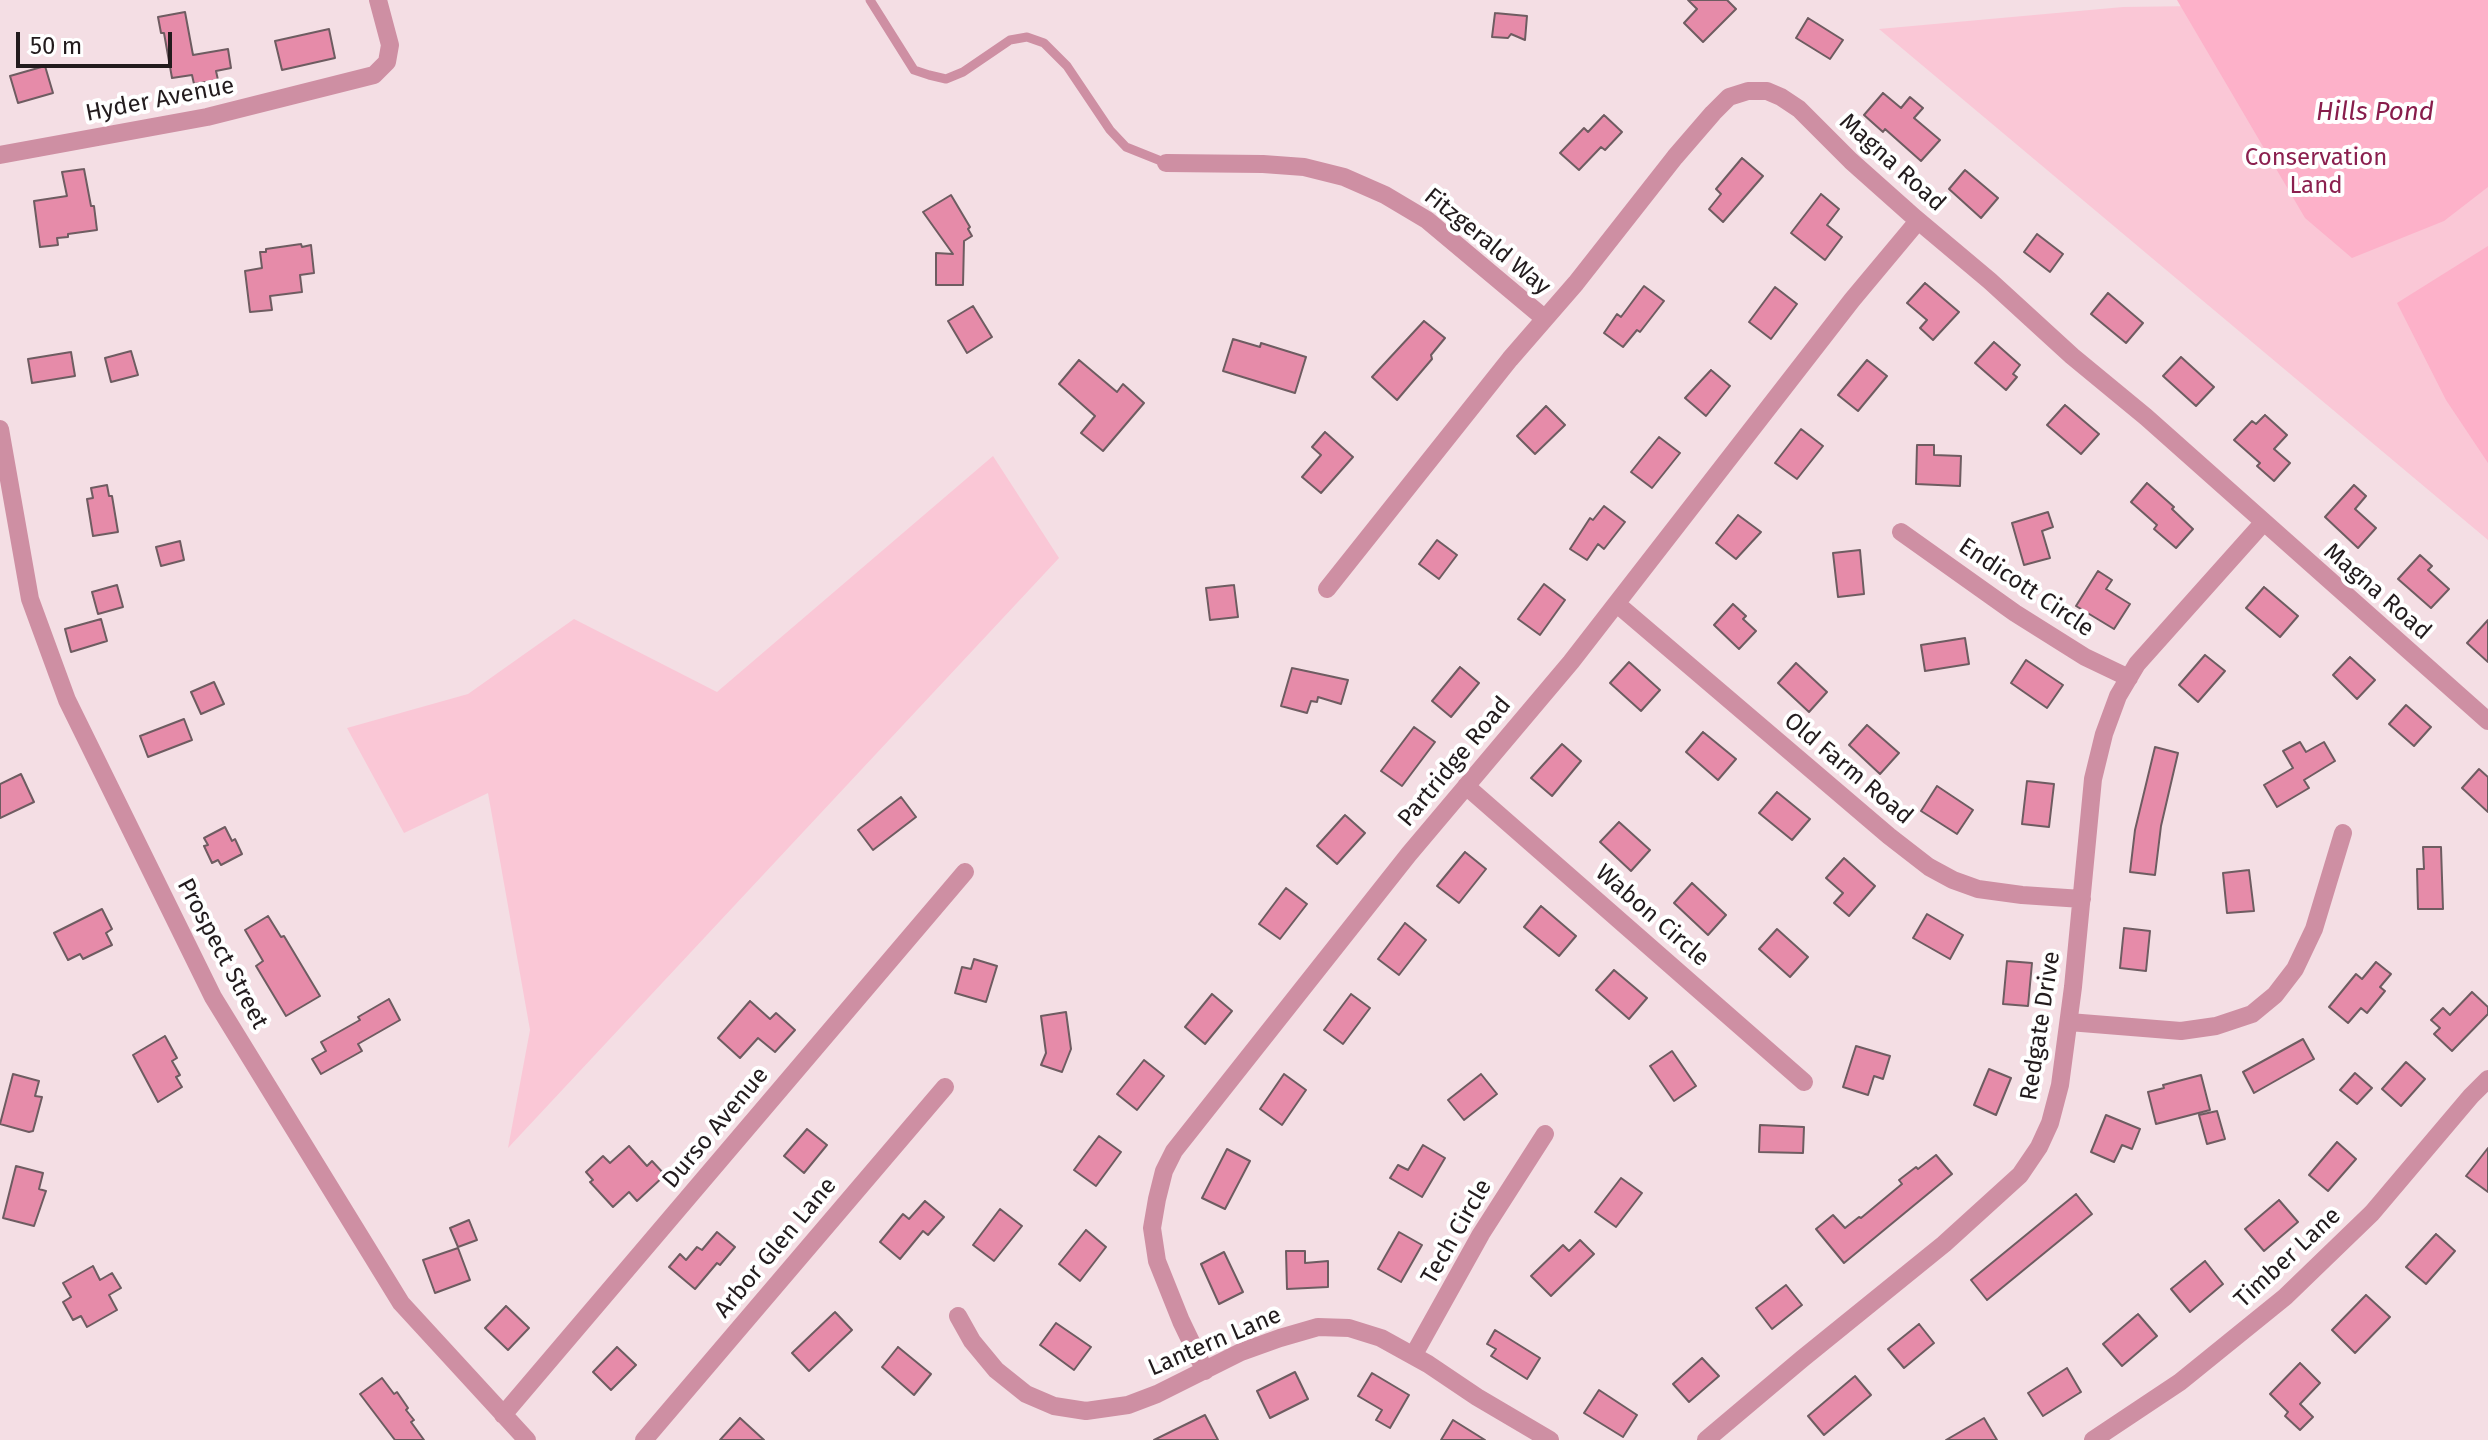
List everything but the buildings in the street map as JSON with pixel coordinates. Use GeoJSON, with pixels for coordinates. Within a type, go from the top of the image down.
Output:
{"type":"FeatureCollection","features":[{"type":"Feature","properties":{"kind":"street","name":"Hyder Avenue"},"geometry":{"type":"LineString","coordinates":[[0,155],[207,117],[374,75],[387,62],[390,45],[378,0]]}},
{"type":"Feature","properties":{"kind":"street","name":"Magna Road"},"geometry":{"type":"LineString","coordinates":[[1327,589],[1713,113],[1729,97],[1748,91],[1767,91],[1799,109],[1918,221],[2146,417],[2488,721]]}},
{"type":"Feature","properties":{"kind":"street","name":"Fitzgerald Way"},"geometry":{"type":"LineString","coordinates":[[1166,163],[1304,167],[1344,177],[1385,195],[1427,220],[1544,318]]}},
{"type":"Feature","properties":{"kind":"street","name":"Partridge Road"},"geometry":{"type":"LineString","coordinates":[[1205,1371],[1166,1287],[1157,1261],[1152,1228],[1164,1171],[1174,1151],[1409,854],[1617,604],[1852,300],[1918,221]]}},
{"type":"Feature","properties":{"kind":"street","name":"Prospect Street"},"geometry":{"type":"LineString","coordinates":[[0,429],[30,599],[67,700],[213,997],[401,1303],[527,1440]]}},
{"type":"Feature","properties":{"kind":"street","name":"Redgate Drive"},"geometry":{"type":"LineString","coordinates":[[1706,1440],[1944,1244],[2020,1175],[2039,1147],[2050,1123],[2060,1085],[2093,779],[2104,734],[2118,696],[2137,664],[2263,523]]}},
{"type":"Feature","properties":{"kind":"street","name":"Endicott Circle"},"geometry":{"type":"LineString","coordinates":[[1901,532],[2015,613],[2085,657],[2129,678]]}},
{"type":"Feature","properties":{"kind":"street","name":"Old Farm Road"},"geometry":{"type":"LineString","coordinates":[[1617,604],[1929,867],[1978,889],[2082,899]]}},
{"type":"Feature","properties":{"kind":"street","name":"Wabon Circle"},"geometry":{"type":"LineString","coordinates":[[1466,786],[1804,1082]]}},
{"type":"Feature","properties":{"kind":"street"},"geometry":{"type":"LineString","coordinates":[[2069,1022],[2181,1031],[2216,1026],[2252,1014],[2275,995],[2295,969],[2314,929],[2343,833]]}},
{"type":"Feature","properties":{"kind":"street","name":"Durso Avenue"},"geometry":{"type":"LineString","coordinates":[[503,1415],[965,872]]}},
{"type":"Feature","properties":{"kind":"street","name":"Timber Lane"},"geometry":{"type":"LineString","coordinates":[[2093,1440],[2180,1382],[2285,1297],[2372,1213],[2488,1079]]}},
{"type":"Feature","properties":{"kind":"street","name":"Arbor Glen Lane"},"geometry":{"type":"LineString","coordinates":[[644,1440],[945,1087]]}},
{"type":"Feature","properties":{"kind":"street","name":"Tech Circle"},"geometry":{"type":"LineString","coordinates":[[1413,1356],[1481,1234],[1545,1134]]}},
{"type":"Feature","properties":{"kind":"street","name":"Lantern Lane"},"geometry":{"type":"LineString","coordinates":[[958,1316],[972,1341],[996,1370],[1026,1394],[1054,1406],[1086,1411],[1128,1405],[1241,1352],[1318,1327],[1349,1328],[1381,1338],[1550,1440]]}},
{"type":"Feature","properties":{"kind":"lane"},"geometry":{"type":"LineString","coordinates":[[870,0],[914,70],[929,75],[946,79],[955,76],[1010,40],[1027,37],[1044,43],[1067,66],[1110,130],[1126,147],[1166,163]]}},
{"type":"Feature","properties":{"kind":"green space","name":"Conservation Land"},"geometry":{"type":"Polygon","coordinates":[[[2197,0],[2488,0],[2488,540],[1879,29],[2123,7],[2197,6],[2197,0]]]}},
{"type":"Feature","properties":{"kind":"green space"},"geometry":{"type":"Polygon","coordinates":[[[993,456],[1059,558],[508,1148],[530,1030],[488,793],[404,833],[347,728],[468,694],[574,619],[717,692],[993,456]]]}},
{"type":"Feature","properties":{"kind":"water","name":"Hills Pond"},"geometry":{"type":"Polygon","coordinates":[[[2177,0],[2488,0],[2488,187],[2444,221],[2352,258],[2305,218],[2177,0]]]}},
{"type":"Feature","properties":{"kind":"water"},"geometry":{"type":"Polygon","coordinates":[[[2488,246],[2488,463],[2446,400],[2397,303],[2488,246]]]}}]}
